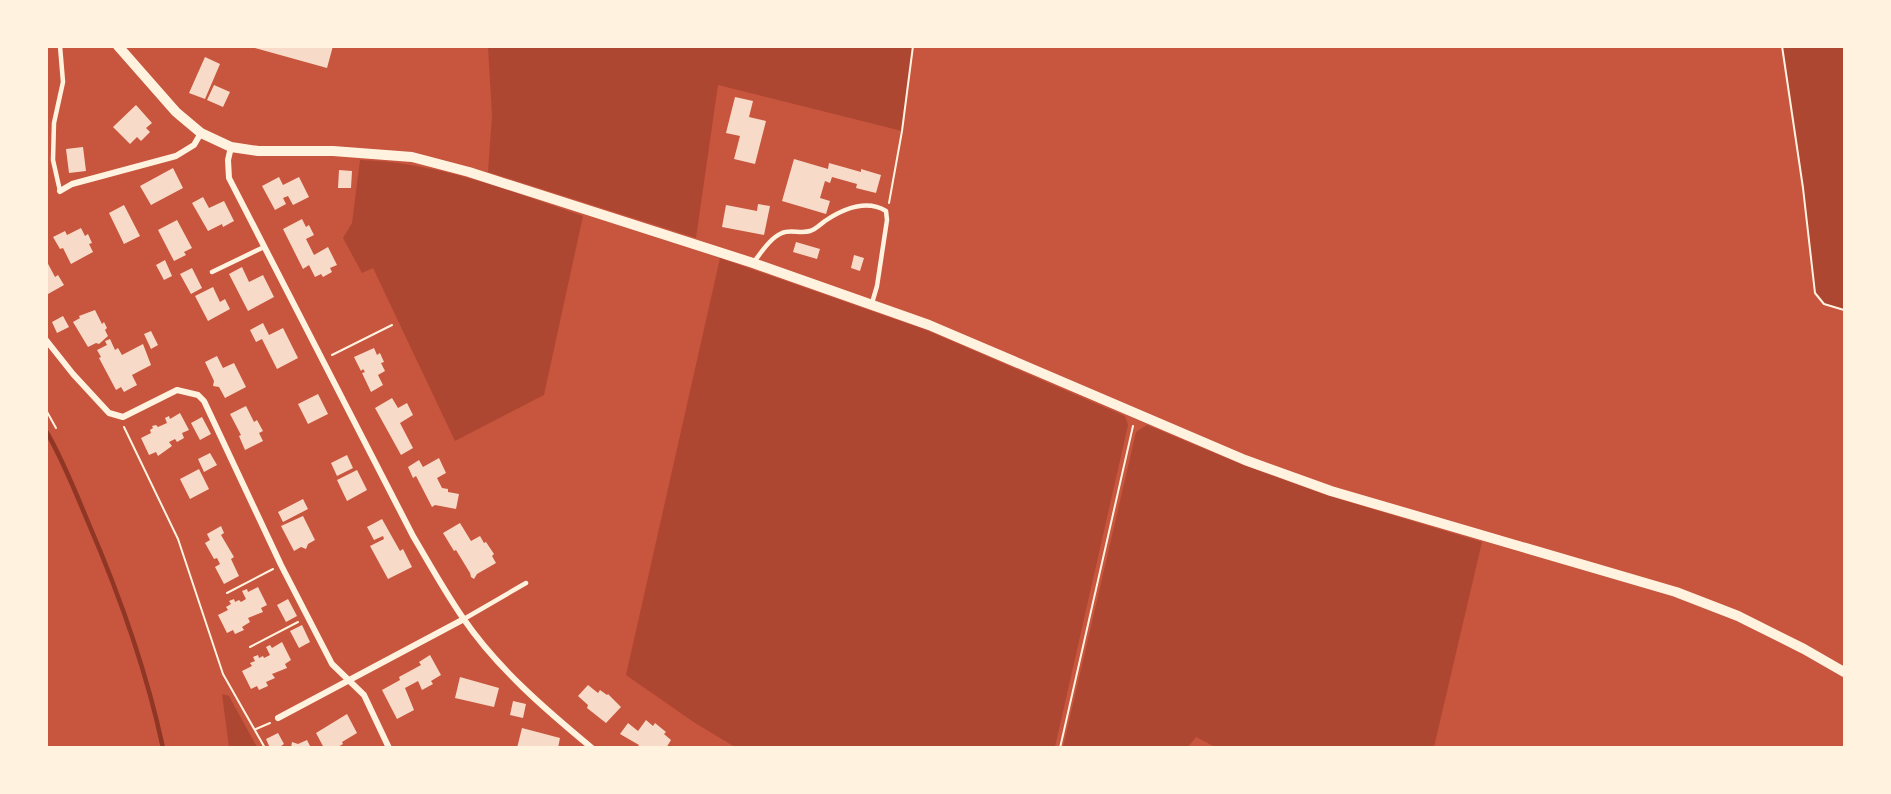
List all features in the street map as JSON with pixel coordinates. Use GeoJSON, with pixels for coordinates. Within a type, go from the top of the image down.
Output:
{"type":"FeatureCollection","features":[{"type":"Feature","properties":{"kind":"street"},"geometry":{"type":"LineString","coordinates":[[118,46],[176,112],[201,133],[231,147],[258,151],[374,153],[412,157],[469,172],[753,263],[872,303],[929,325],[1245,460],[1330,491],[1676,592],[1738,616],[1845,672]]}},
{"type":"Feature","properties":{"kind":"street"},"geometry":{"type":"LineString","coordinates":[[60,191],[72,184],[176,156],[194,145],[201,133]]}},
{"type":"Feature","properties":{"kind":"street"},"geometry":{"type":"LineString","coordinates":[[231,147],[228,160],[229,178],[413,536],[464,619],[496,659],[527,690],[592,747]]}},
{"type":"Feature","properties":{"kind":"street"},"geometry":{"type":"LineString","coordinates":[[46,340],[109,413],[123,417],[177,390],[198,396],[204,401],[281,565],[332,664],[364,695],[389,747]]}},
{"type":"Feature","properties":{"kind":"street"},"geometry":{"type":"LineString","coordinates":[[278,718],[464,619]]}},
{"type":"Feature","properties":{"kind":"lane"},"geometry":{"type":"LineString","coordinates":[[60,46],[63,82],[54,123],[53,160],[60,191]]}},
{"type":"Feature","properties":{"kind":"lane"},"geometry":{"type":"LineString","coordinates":[[753,263],[784,231],[810,231],[852,208],[867,204],[877,206],[886,211],[886,231],[872,303]]}},
{"type":"Feature","properties":{"kind":"lane"},"geometry":{"type":"LineString","coordinates":[[212,272],[264,246]]}},
{"type":"Feature","properties":{"kind":"lane"},"geometry":{"type":"LineString","coordinates":[[464,619],[526,583]]}},
{"type":"Feature","properties":{"kind":"path"},"geometry":{"type":"LineString","coordinates":[[886,211],[890,201],[898,154],[913,46]]}},
{"type":"Feature","properties":{"kind":"path"},"geometry":{"type":"LineString","coordinates":[[1782,46],[1803,188],[1815,293],[1824,304],[1845,310]]}},
{"type":"Feature","properties":{"kind":"path"},"geometry":{"type":"LineString","coordinates":[[342,349],[392,325]]}},
{"type":"Feature","properties":{"kind":"path"},"geometry":{"type":"LineString","coordinates":[[46,410],[56,428]]}},
{"type":"Feature","properties":{"kind":"path"},"geometry":{"type":"LineString","coordinates":[[1060,747],[1136,413]]}},
{"type":"Feature","properties":{"kind":"path"},"geometry":{"type":"LineString","coordinates":[[123,417],[124,428],[178,539],[223,674],[265,747]]}},
{"type":"Feature","properties":{"kind":"path"},"geometry":{"type":"LineString","coordinates":[[226,593],[263,573]]}},
{"type":"Feature","properties":{"kind":"path"},"geometry":{"type":"LineString","coordinates":[[250,647],[308,617]]}},
{"type":"Feature","properties":{"kind":"path"},"geometry":{"type":"LineString","coordinates":[[256,729],[265,726]]}},
{"type":"Feature","properties":{"kind":"shaded area"},"geometry":{"type":"Polygon","coordinates":[[[488,47],[913,47],[902,131],[718,85],[696,238],[488,172],[492,115],[488,47]]]}},
{"type":"Feature","properties":{"kind":"shaded area"},"geometry":{"type":"Polygon","coordinates":[[[1782,47],[1844,47],[1844,310],[1824,304],[1815,293],[1803,188],[1782,47]]]}},
{"type":"Feature","properties":{"kind":"shaded area"},"geometry":{"type":"Polygon","coordinates":[[[360,160],[417,166],[473,179],[583,216],[544,395],[455,441],[373,268],[362,273],[343,238],[352,223],[360,160]]]}},
{"type":"Feature","properties":{"kind":"shaded area"},"geometry":{"type":"Polygon","coordinates":[[[720,258],[926,330],[1125,416],[1128,425],[1055,747],[735,747],[695,723],[626,675],[720,258]]]}},
{"type":"Feature","properties":{"kind":"shaded area"},"geometry":{"type":"Polygon","coordinates":[[[1147,425],[1243,465],[1329,496],[1482,542],[1434,747],[1217,748],[1196,737],[1188,747],[1063,747],[1136,432],[1147,425]]]}},
{"type":"Feature","properties":{"kind":"shaded area"},"geometry":{"type":"Polygon","coordinates":[[[222,694],[229,696],[257,747],[229,747],[222,694]]]}},
{"type":"Feature","properties":{"kind":"building"},"geometry":{"type":"Polygon","coordinates":[[[248,46],[333,46],[327,68],[248,46]]]}},
{"type":"Feature","properties":{"kind":"building"},"geometry":{"type":"Polygon","coordinates":[[[205,57],[220,64],[205,99],[189,93],[205,57]]]}},
{"type":"Feature","properties":{"kind":"building"},"geometry":{"type":"Polygon","coordinates":[[[214,85],[230,92],[223,107],[207,100],[214,85]]]}},
{"type":"Feature","properties":{"kind":"building"},"geometry":{"type":"Polygon","coordinates":[[[735,97],[753,101],[749,117],[766,121],[755,164],[734,159],[740,136],[726,133],[735,97]]]}},
{"type":"Feature","properties":{"kind":"building"},"geometry":{"type":"Polygon","coordinates":[[[136,105],[152,123],[146,128],[150,132],[141,141],[137,137],[130,144],[113,127],[136,105]]]}},
{"type":"Feature","properties":{"kind":"building"},"geometry":{"type":"Polygon","coordinates":[[[83,147],[86,171],[69,173],[66,149],[83,147]]]}},
{"type":"Feature","properties":{"kind":"building"},"geometry":{"type":"Polygon","coordinates":[[[794,159],[828,169],[829,163],[881,175],[876,193],[856,188],[857,184],[832,177],[830,183],[825,181],[820,198],[830,201],[826,214],[782,201],[794,159]]]}},
{"type":"Feature","properties":{"kind":"building"},"geometry":{"type":"Polygon","coordinates":[[[173,168],[183,188],[151,205],[140,186],[173,168]]]}},
{"type":"Feature","properties":{"kind":"building"},"geometry":{"type":"Polygon","coordinates":[[[339,170],[352,171],[351,188],[338,188],[339,170]]]}},
{"type":"Feature","properties":{"kind":"building"},"geometry":{"type":"Polygon","coordinates":[[[279,177],[283,185],[299,177],[309,197],[293,205],[288,196],[283,198],[286,204],[275,210],[262,186],[279,177]]]}},
{"type":"Feature","properties":{"kind":"building"},"geometry":{"type":"Polygon","coordinates":[[[203,197],[209,208],[224,201],[234,221],[208,231],[192,203],[203,197]]]}},
{"type":"Feature","properties":{"kind":"building"},"geometry":{"type":"Polygon","coordinates":[[[758,204],[770,206],[764,235],[722,227],[726,205],[757,211],[758,204]]]}},
{"type":"Feature","properties":{"kind":"building"},"geometry":{"type":"Polygon","coordinates":[[[124,205],[140,236],[124,244],[109,213],[124,205]]]}},
{"type":"Feature","properties":{"kind":"building"},"geometry":{"type":"Polygon","coordinates":[[[302,219],[306,227],[309,225],[314,235],[306,239],[314,255],[328,247],[337,265],[330,268],[332,272],[323,277],[321,274],[315,277],[309,265],[303,269],[283,229],[302,219]]]}},
{"type":"Feature","properties":{"kind":"building"},"geometry":{"type":"Polygon","coordinates":[[[177,220],[192,248],[184,252],[186,255],[174,261],[158,230],[177,220]]]}},
{"type":"Feature","properties":{"kind":"building"},"geometry":{"type":"Polygon","coordinates":[[[81,228],[85,236],[88,234],[93,252],[71,264],[63,248],[60,249],[53,237],[65,231],[67,235],[81,228]]]}},
{"type":"Feature","properties":{"kind":"building"},"geometry":{"type":"Polygon","coordinates":[[[796,242],[820,249],[817,259],[793,252],[796,242]]]}},
{"type":"Feature","properties":{"kind":"building"},"geometry":{"type":"Polygon","coordinates":[[[854,255],[864,258],[860,271],[851,268],[854,255]]]}},
{"type":"Feature","properties":{"kind":"building"},"geometry":{"type":"Polygon","coordinates":[[[46,260],[55,277],[58,275],[64,285],[48,294],[46,260]]]}},
{"type":"Feature","properties":{"kind":"building"},"geometry":{"type":"Polygon","coordinates":[[[165,260],[172,276],[164,280],[156,265],[165,260]]]}},
{"type":"Feature","properties":{"kind":"building"},"geometry":{"type":"Polygon","coordinates":[[[242,267],[249,282],[263,275],[274,297],[248,311],[229,274],[242,267]]]}},
{"type":"Feature","properties":{"kind":"building"},"geometry":{"type":"Polygon","coordinates":[[[192,268],[202,288],[191,294],[180,274],[192,268]]]}},
{"type":"Feature","properties":{"kind":"building"},"geometry":{"type":"Polygon","coordinates":[[[213,287],[220,302],[225,299],[230,309],[208,321],[195,296],[213,287]]]}},
{"type":"Feature","properties":{"kind":"building"},"geometry":{"type":"Polygon","coordinates":[[[95,310],[102,324],[104,322],[107,328],[105,330],[108,336],[99,344],[88,347],[73,322],[80,318],[79,316],[95,310]]]}},
{"type":"Feature","properties":{"kind":"building"},"geometry":{"type":"Polygon","coordinates":[[[63,316],[69,327],[57,333],[52,322],[63,316]]]}},
{"type":"Feature","properties":{"kind":"building"},"geometry":{"type":"Polygon","coordinates":[[[263,323],[269,335],[283,328],[298,358],[277,369],[262,339],[256,342],[250,330],[263,323]]]}},
{"type":"Feature","properties":{"kind":"building"},"geometry":{"type":"Polygon","coordinates":[[[151,331],[158,345],[151,349],[144,334],[151,331]]]}},
{"type":"Feature","properties":{"kind":"building"},"geometry":{"type":"Polygon","coordinates":[[[110,339],[115,350],[118,348],[122,355],[143,344],[151,365],[132,375],[137,385],[124,392],[121,387],[116,390],[99,358],[101,357],[97,350],[107,345],[105,341],[110,339]]]}},
{"type":"Feature","properties":{"kind":"building"},"geometry":{"type":"Polygon","coordinates":[[[374,348],[377,355],[380,353],[385,371],[378,375],[383,385],[371,392],[362,373],[365,372],[363,369],[361,371],[354,357],[374,348]]]}},
{"type":"Feature","properties":{"kind":"building"},"geometry":{"type":"Polygon","coordinates":[[[217,356],[223,368],[234,363],[246,387],[225,398],[219,387],[213,386],[214,381],[205,362],[217,356]]]}},
{"type":"Feature","properties":{"kind":"building"},"geometry":{"type":"Polygon","coordinates":[[[318,394],[328,414],[308,424],[298,404],[318,394]]]}},
{"type":"Feature","properties":{"kind":"building"},"geometry":{"type":"Polygon","coordinates":[[[392,398],[398,408],[407,403],[413,415],[400,423],[413,448],[401,455],[375,408],[392,398]]]}},
{"type":"Feature","properties":{"kind":"building"},"geometry":{"type":"Polygon","coordinates":[[[246,406],[254,422],[257,420],[263,431],[259,433],[263,441],[245,450],[239,436],[241,435],[230,414],[246,406]]]}},
{"type":"Feature","properties":{"kind":"building"},"geometry":{"type":"Polygon","coordinates":[[[180,413],[189,430],[182,433],[184,438],[177,442],[175,439],[169,442],[172,446],[158,456],[156,452],[149,455],[141,438],[151,433],[152,426],[158,427],[167,423],[165,418],[169,416],[170,419],[180,413]]]}},
{"type":"Feature","properties":{"kind":"building"},"geometry":{"type":"Polygon","coordinates":[[[202,417],[211,434],[200,440],[191,423],[202,417]]]}},
{"type":"Feature","properties":{"kind":"building"},"geometry":{"type":"Polygon","coordinates":[[[210,453],[217,465],[204,472],[198,459],[210,453]]]}},
{"type":"Feature","properties":{"kind":"building"},"geometry":{"type":"Polygon","coordinates":[[[347,455],[353,468],[337,476],[331,463],[347,455]]]}},
{"type":"Feature","properties":{"kind":"building"},"geometry":{"type":"Polygon","coordinates":[[[439,458],[446,473],[437,478],[442,488],[459,494],[456,509],[435,505],[432,507],[416,476],[413,478],[408,467],[419,460],[423,467],[439,458]]]}},
{"type":"Feature","properties":{"kind":"building"},"geometry":{"type":"Polygon","coordinates":[[[199,469],[209,489],[190,499],[180,479],[199,469]]]}},
{"type":"Feature","properties":{"kind":"building"},"geometry":{"type":"Polygon","coordinates":[[[357,470],[367,490],[347,501],[337,480],[357,470]]]}},
{"type":"Feature","properties":{"kind":"building"},"geometry":{"type":"Polygon","coordinates":[[[303,499],[308,509],[283,522],[278,512],[303,499]]]}},
{"type":"Feature","properties":{"kind":"building"},"geometry":{"type":"Polygon","coordinates":[[[303,516],[315,540],[308,544],[306,549],[301,547],[294,551],[281,526],[303,516]]]}},
{"type":"Feature","properties":{"kind":"building"},"geometry":{"type":"Polygon","coordinates":[[[382,519],[400,551],[403,549],[412,567],[388,579],[370,546],[384,539],[383,536],[374,540],[367,527],[382,519]]]}},
{"type":"Feature","properties":{"kind":"building"},"geometry":{"type":"Polygon","coordinates":[[[460,523],[471,541],[480,536],[494,554],[492,556],[496,563],[477,574],[474,579],[443,533],[460,523]]]}},
{"type":"Feature","properties":{"kind":"building"},"geometry":{"type":"Polygon","coordinates":[[[221,526],[224,533],[221,535],[234,557],[231,559],[239,576],[224,584],[215,567],[220,564],[217,558],[214,559],[205,543],[210,540],[207,534],[221,526]]]}},
{"type":"Feature","properties":{"kind":"building"},"geometry":{"type":"Polygon","coordinates":[[[258,587],[267,605],[261,608],[263,612],[248,618],[250,622],[242,627],[244,630],[235,634],[233,630],[227,633],[218,615],[228,610],[226,607],[231,604],[229,601],[234,599],[235,602],[239,600],[241,602],[246,599],[242,591],[247,589],[248,592],[258,587]]]}},
{"type":"Feature","properties":{"kind":"building"},"geometry":{"type":"Polygon","coordinates":[[[288,599],[297,616],[286,622],[277,605],[288,599]]]}},
{"type":"Feature","properties":{"kind":"building"},"geometry":{"type":"Polygon","coordinates":[[[302,625],[310,642],[299,648],[290,631],[302,625]]]}},
{"type":"Feature","properties":{"kind":"building"},"geometry":{"type":"Polygon","coordinates":[[[282,642],[291,660],[285,664],[287,668],[272,674],[275,678],[266,682],[268,686],[259,690],[257,686],[251,689],[242,671],[252,666],[250,663],[255,661],[253,657],[258,655],[259,658],[263,656],[264,658],[270,655],[266,647],[270,645],[272,648],[282,642]]]}},
{"type":"Feature","properties":{"kind":"building"},"geometry":{"type":"Polygon","coordinates":[[[430,655],[441,675],[431,681],[433,684],[422,690],[418,681],[405,688],[414,710],[397,719],[382,690],[421,665],[419,662],[430,655]]]}},
{"type":"Feature","properties":{"kind":"building"},"geometry":{"type":"Polygon","coordinates":[[[460,677],[499,688],[494,707],[455,698],[460,677]]]}},
{"type":"Feature","properties":{"kind":"building"},"geometry":{"type":"Polygon","coordinates":[[[588,685],[598,693],[600,690],[608,694],[621,707],[606,723],[587,708],[588,705],[578,696],[588,685]]]}},
{"type":"Feature","properties":{"kind":"building"},"geometry":{"type":"Polygon","coordinates":[[[513,701],[526,704],[523,718],[510,715],[513,701]]]}},
{"type":"Feature","properties":{"kind":"building"},"geometry":{"type":"Polygon","coordinates":[[[347,714],[357,733],[336,748],[324,748],[316,733],[347,714]]]}},
{"type":"Feature","properties":{"kind":"building"},"geometry":{"type":"Polygon","coordinates":[[[646,720],[653,726],[655,723],[666,732],[664,734],[671,740],[666,748],[637,748],[639,745],[620,734],[628,723],[638,731],[646,720]]]}},
{"type":"Feature","properties":{"kind":"building"},"geometry":{"type":"Polygon","coordinates":[[[522,728],[560,738],[558,748],[517,748],[522,728]]]}},
{"type":"Feature","properties":{"kind":"building"},"geometry":{"type":"Polygon","coordinates":[[[278,733],[284,744],[278,748],[270,748],[266,739],[278,733]]]}},
{"type":"Feature","properties":{"kind":"building"},"geometry":{"type":"Polygon","coordinates":[[[307,740],[311,748],[291,748],[292,742],[298,744],[307,740]]]}},
{"type":"Feature","properties":{"kind":"waterway"},"geometry":{"type":"LineString","coordinates":[[46,431],[73,487],[121,605],[149,689],[163,748]]}}]}
